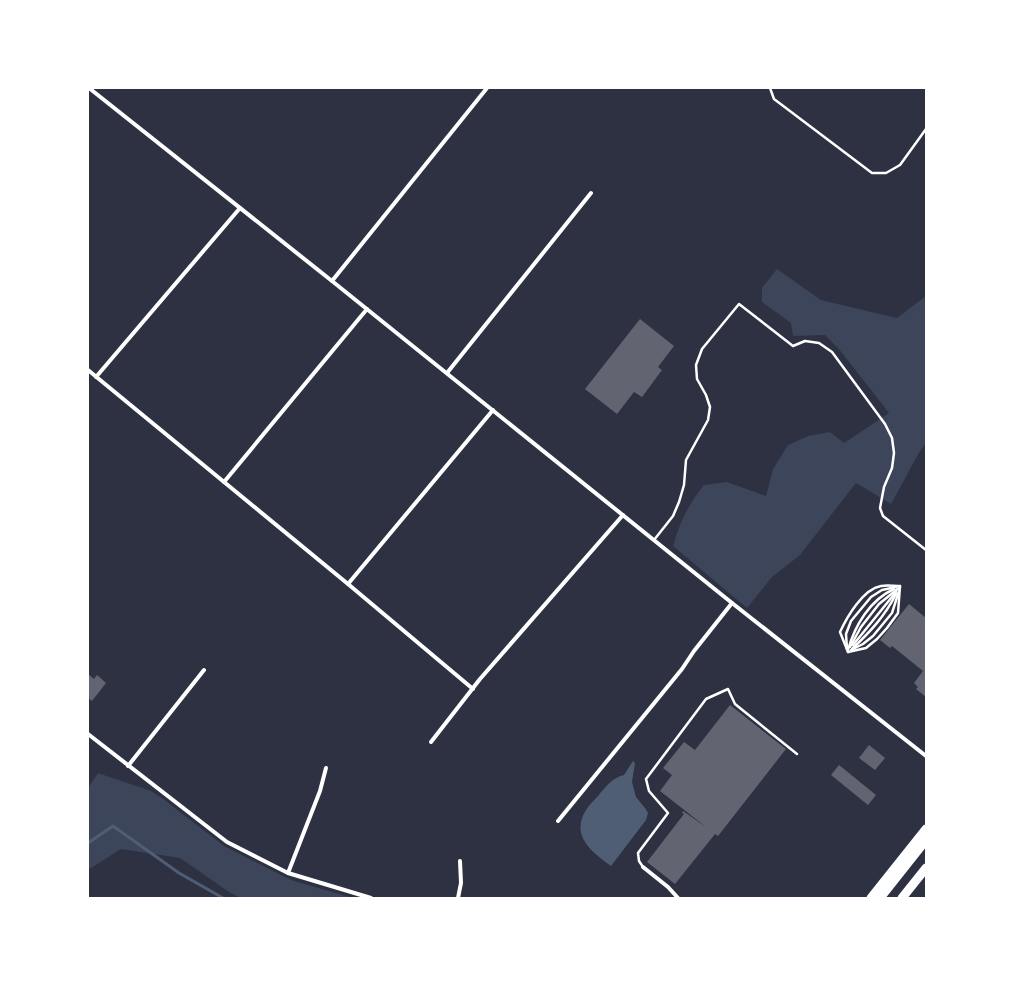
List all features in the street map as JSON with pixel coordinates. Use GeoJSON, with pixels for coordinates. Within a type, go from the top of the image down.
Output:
{"type":"FeatureCollection","features":[{"type":"Feature","properties":{"kind":"main road"},"geometry":{"type":"LineString","coordinates":[[871,898],[926,829]]}},
{"type":"Feature","properties":{"kind":"main road"},"geometry":{"type":"LineString","coordinates":[[880,898],[926,840]]}},
{"type":"Feature","properties":{"kind":"main road"},"geometry":{"type":"LineString","coordinates":[[902,898],[926,868]]}},
{"type":"Feature","properties":{"kind":"street"},"geometry":{"type":"LineString","coordinates":[[89,88],[447,373],[732,603],[926,756]]}},
{"type":"Feature","properties":{"kind":"street"},"geometry":{"type":"LineString","coordinates":[[332,281],[487,88]]}},
{"type":"Feature","properties":{"kind":"street"},"geometry":{"type":"LineString","coordinates":[[447,373],[591,193]]}},
{"type":"Feature","properties":{"kind":"street"},"geometry":{"type":"LineString","coordinates":[[96,377],[240,208]]}},
{"type":"Feature","properties":{"kind":"street"},"geometry":{"type":"LineString","coordinates":[[224,482],[366,309]]}},
{"type":"Feature","properties":{"kind":"street"},"geometry":{"type":"LineString","coordinates":[[88,370],[473,689]]}},
{"type":"Feature","properties":{"kind":"street"},"geometry":{"type":"LineString","coordinates":[[348,584],[493,410]]}},
{"type":"Feature","properties":{"kind":"street"},"geometry":{"type":"LineString","coordinates":[[431,742],[480,679],[623,515]]}},
{"type":"Feature","properties":{"kind":"street"},"geometry":{"type":"LineString","coordinates":[[558,821],[682,669],[694,651],[732,603]]}},
{"type":"Feature","properties":{"kind":"street"},"geometry":{"type":"LineString","coordinates":[[128,766],[204,670]]}},
{"type":"Feature","properties":{"kind":"street"},"geometry":{"type":"LineString","coordinates":[[88,734],[227,842],[288,873],[371,898]]}},
{"type":"Feature","properties":{"kind":"street"},"geometry":{"type":"LineString","coordinates":[[288,873],[320,791],[326,768]]}},
{"type":"Feature","properties":{"kind":"street"},"geometry":{"type":"LineString","coordinates":[[458,898],[461,883],[460,861]]}},
{"type":"Feature","properties":{"kind":"street"},"geometry":{"type":"LineString","coordinates":[[643,867],[668,887],[678,898]]}},
{"type":"Feature","properties":{"kind":"lane"},"geometry":{"type":"LineString","coordinates":[[770,88],[774,99],[872,172],[886,173],[900,165],[926,129]]}},
{"type":"Feature","properties":{"kind":"lane"},"geometry":{"type":"LineString","coordinates":[[654,540],[673,516],[684,485],[686,460],[708,420],[710,407],[706,395],[697,379],[696,365],[702,349],[739,304],[793,346],[805,341],[819,343],[832,352],[885,424],[892,438],[894,453],[892,468],[884,487],[880,508],[883,516],[926,550]]}},
{"type":"Feature","properties":{"kind":"lane"},"geometry":{"type":"LineString","coordinates":[[848,652],[840,632],[847,617],[866,594],[880,586],[900,586]]}},
{"type":"Feature","properties":{"kind":"lane"},"geometry":{"type":"LineString","coordinates":[[848,652],[866,648],[877,639],[898,613],[900,586]]}},
{"type":"Feature","properties":{"kind":"lane"},"geometry":{"type":"LineString","coordinates":[[848,652],[863,644],[873,636],[892,613],[900,586]]}},
{"type":"Feature","properties":{"kind":"lane"},"geometry":{"type":"LineString","coordinates":[[848,652],[900,586]]}},
{"type":"Feature","properties":{"kind":"lane"},"geometry":{"type":"LineString","coordinates":[[848,652],[861,627],[879,604],[900,586]]}},
{"type":"Feature","properties":{"kind":"lane"},"geometry":{"type":"LineString","coordinates":[[848,652],[852,635],[858,624],[876,600],[900,586]]}},
{"type":"Feature","properties":{"kind":"lane"},"geometry":{"type":"LineString","coordinates":[[848,652],[846,634],[851,620],[871,596],[882,590],[900,586]]}},
{"type":"Feature","properties":{"kind":"lane"},"geometry":{"type":"LineString","coordinates":[[643,867],[639,861],[638,853],[668,813],[649,791],[646,779],[706,699],[728,689],[735,704],[797,754]]}},
{"type":"Feature","properties":{"kind":"shaded area"},"geometry":{"type":"Polygon","coordinates":[[[777,269],[821,300],[897,318],[926,296],[926,443],[920,451],[891,504],[856,483],[800,555],[772,577],[747,608],[673,546],[685,514],[698,492],[704,485],[727,482],[766,496],[773,469],[788,445],[808,436],[830,432],[844,443],[889,413],[838,348],[825,335],[793,336],[791,323],[762,302],[762,288],[777,269]]]}},
{"type":"Feature","properties":{"kind":"shaded area"},"geometry":{"type":"Polygon","coordinates":[[[633,761],[635,763],[632,782],[636,797],[648,813],[646,820],[611,866],[597,855],[585,842],[580,828],[586,810],[610,783],[616,778],[624,775],[633,761]]]}},
{"type":"Feature","properties":{"kind":"shaded area"},"geometry":{"type":"Polygon","coordinates":[[[98,773],[151,791],[224,846],[291,880],[353,898],[241,898],[229,892],[180,858],[121,849],[91,868],[88,868],[88,788],[98,773]]]}},
{"type":"Feature","properties":{"kind":"building"},"geometry":{"type":"Polygon","coordinates":[[[640,319],[674,346],[658,367],[662,370],[642,397],[634,392],[617,414],[585,389],[640,319]]]}},
{"type":"Feature","properties":{"kind":"building"},"geometry":{"type":"Polygon","coordinates":[[[909,604],[926,618],[926,697],[916,689],[918,687],[914,683],[923,671],[892,646],[890,648],[880,640],[909,604]]]}},
{"type":"Feature","properties":{"kind":"building"},"geometry":{"type":"Polygon","coordinates":[[[88,674],[94,679],[97,675],[106,683],[92,701],[88,698],[88,674]]]}},
{"type":"Feature","properties":{"kind":"building"},"geometry":{"type":"Polygon","coordinates":[[[730,705],[786,749],[718,836],[715,834],[675,884],[647,862],[684,814],[682,813],[683,811],[706,827],[660,791],[672,775],[663,768],[684,742],[695,750],[730,705]]]}},
{"type":"Feature","properties":{"kind":"building"},"geometry":{"type":"Polygon","coordinates":[[[869,745],[885,758],[875,770],[859,758],[869,745]]]}},
{"type":"Feature","properties":{"kind":"building"},"geometry":{"type":"Polygon","coordinates":[[[839,765],[876,795],[868,805],[831,775],[839,765]]]}},
{"type":"Feature","properties":{"kind":"waterway"},"geometry":{"type":"LineString","coordinates":[[88,843],[113,826],[179,873],[223,898]]}}]}
